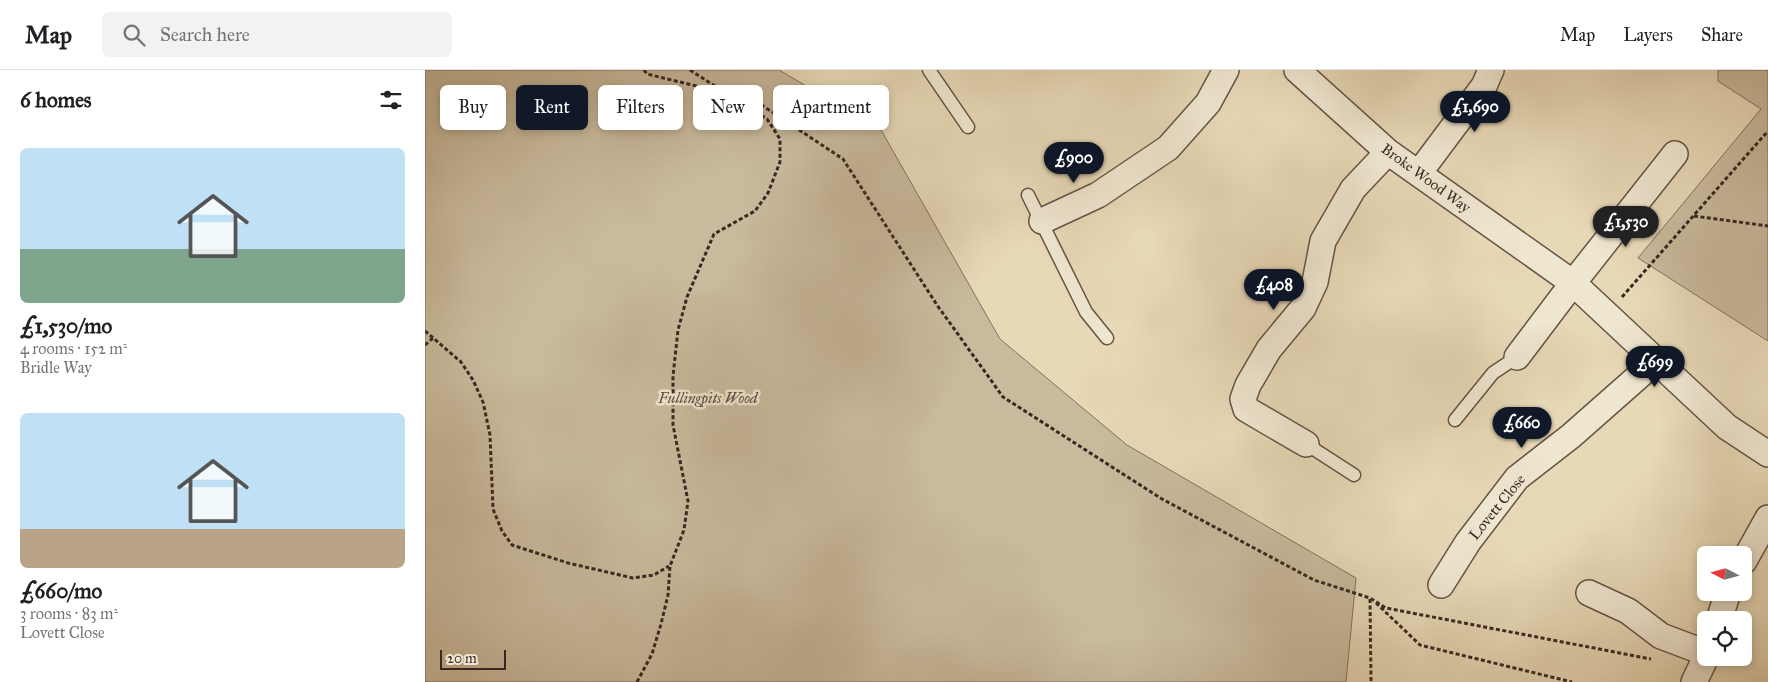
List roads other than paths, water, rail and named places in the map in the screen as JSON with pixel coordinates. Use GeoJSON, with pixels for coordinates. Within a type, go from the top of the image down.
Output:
{"type":"FeatureCollection","features":[{"type":"Feature","properties":{"kind":"street"},"geometry":{"type":"LineString","coordinates":[[1042,221],[1098,195],[1168,148],[1208,103],[1226,70]]}},
{"type":"Feature","properties":{"kind":"street","name":"Broke Wood Way"},"geometry":{"type":"LineString","coordinates":[[1297,70],[1388,152],[1568,280],[1607,314],[1727,427],[1768,454]]}},
{"type":"Feature","properties":{"kind":"street"},"geometry":{"type":"LineString","coordinates":[[1419,173],[1484,86],[1491,70]]}},
{"type":"Feature","properties":{"kind":"street"},"geometry":{"type":"LineString","coordinates":[[1306,444],[1245,409],[1243,399],[1248,386],[1269,349],[1303,308],[1315,282],[1323,241],[1353,189],[1388,152]]}},
{"type":"Feature","properties":{"kind":"street"},"geometry":{"type":"LineString","coordinates":[[1517,357],[1568,280],[1675,154]]}},
{"type":"Feature","properties":{"kind":"street","name":"Lovett Close"},"geometry":{"type":"LineString","coordinates":[[1441,585],[1468,542],[1517,478],[1571,436],[1656,361]]}},
{"type":"Feature","properties":{"kind":"street"},"geometry":{"type":"LineString","coordinates":[[1752,546],[1768,518]]}},
{"type":"Feature","properties":{"kind":"street"},"geometry":{"type":"LineString","coordinates":[[1589,593],[1628,611],[1661,636],[1697,650]]}},
{"type":"Feature","properties":{"kind":"street"},"geometry":{"type":"LineString","coordinates":[[1694,682],[1702,666]]}},
{"type":"Feature","properties":{"kind":"lane"},"geometry":{"type":"LineString","coordinates":[[929,70],[968,127]]}},
{"type":"Feature","properties":{"kind":"lane"},"geometry":{"type":"LineString","coordinates":[[1028,195],[1087,312],[1107,338]]}},
{"type":"Feature","properties":{"kind":"lane"},"geometry":{"type":"LineString","coordinates":[[1455,420],[1493,373],[1517,357]]}},
{"type":"Feature","properties":{"kind":"lane"},"geometry":{"type":"LineString","coordinates":[[1306,444],[1354,474]]}},
{"type":"Feature","properties":{"kind":"park label","name":"Fullingpits Wood"},"geometry":{"type":"Point","coordinates":[708,398]}}]}
